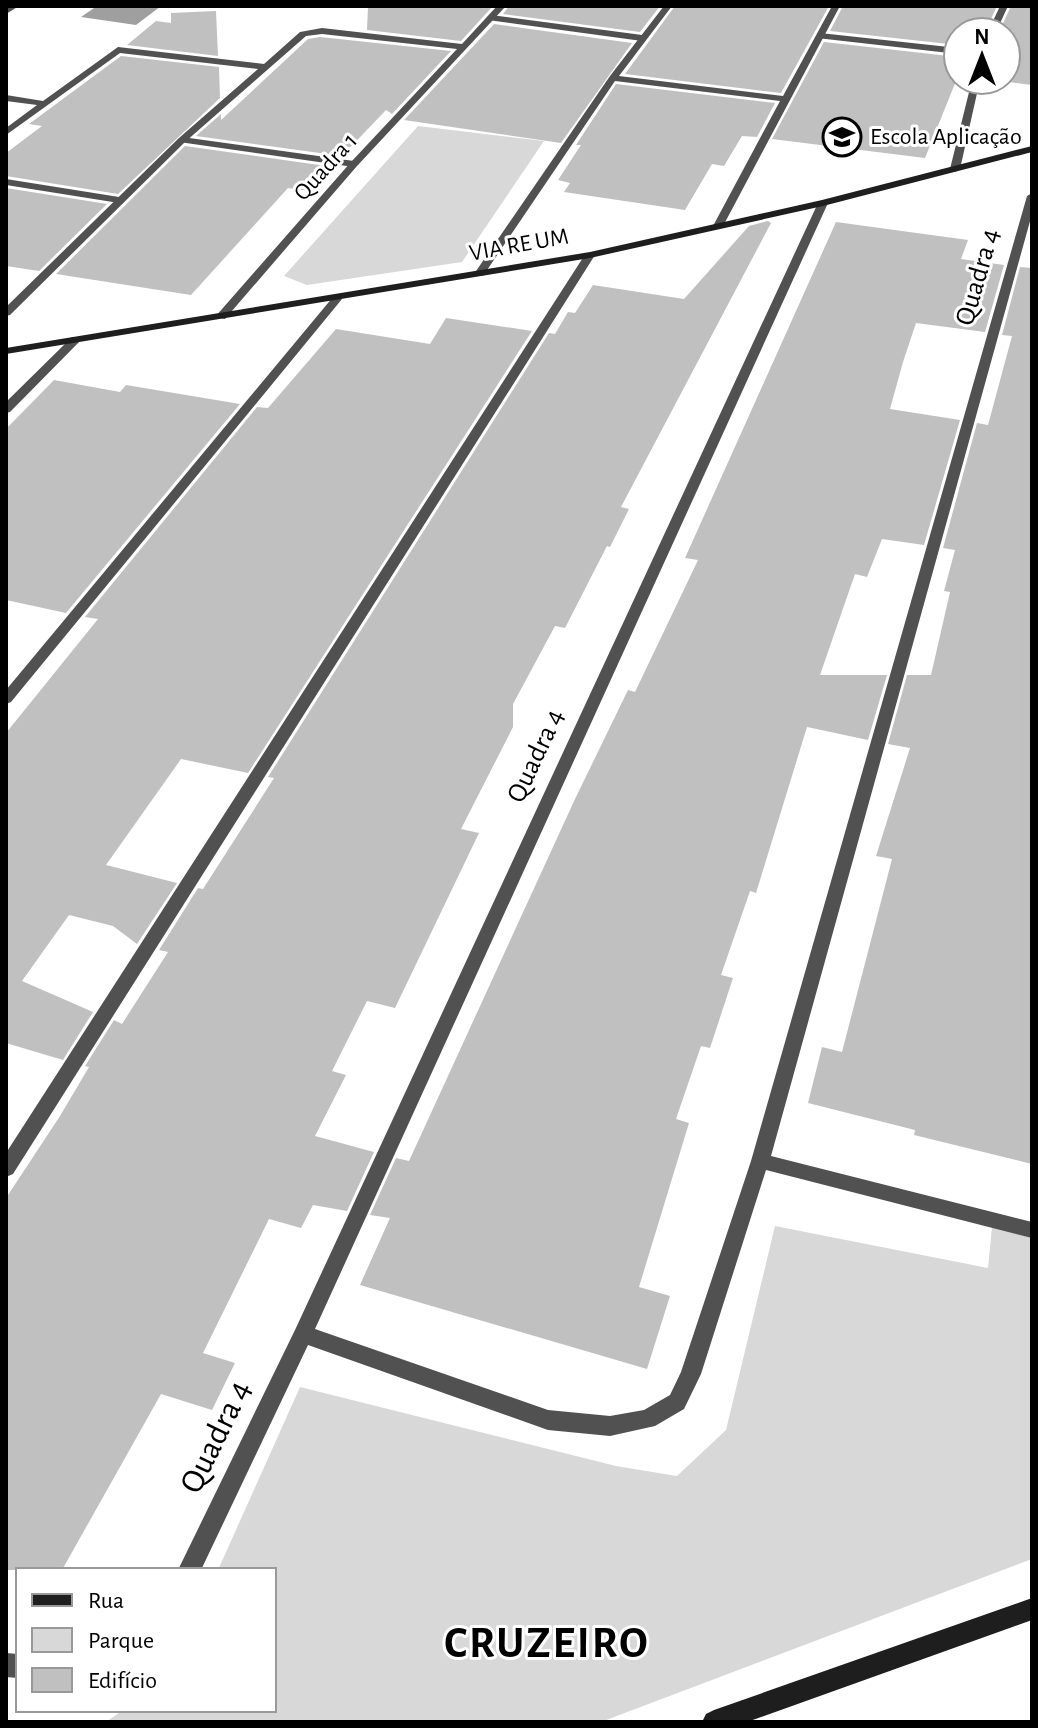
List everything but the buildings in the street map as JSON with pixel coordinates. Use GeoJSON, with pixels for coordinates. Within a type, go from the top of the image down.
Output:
{"type":"FeatureCollection","features":[{"type":"Feature","properties":{"kind":"street"},"geometry":{"type":"LineString","coordinates":[[6,11],[15,6]]}},
{"type":"Feature","properties":{"kind":"street","name":"Quadra 1"},"geometry":{"type":"LineString","coordinates":[[221,317],[354,164],[502,6]]}},
{"type":"Feature","properties":{"kind":"street"},"geometry":{"type":"LineString","coordinates":[[479,274],[613,78],[668,6]]}},
{"type":"Feature","properties":{"kind":"street"},"geometry":{"type":"LineString","coordinates":[[718,226],[836,6]]}},
{"type":"Feature","properties":{"kind":"street"},"geometry":{"type":"LineString","coordinates":[[491,18],[642,38]]}},
{"type":"Feature","properties":{"kind":"street"},"geometry":{"type":"LineString","coordinates":[[6,313],[182,140],[303,34],[313,31],[465,47]]}},
{"type":"Feature","properties":{"kind":"street"},"geometry":{"type":"LineString","coordinates":[[820,36],[942,49]]}},
{"type":"Feature","properties":{"kind":"street"},"geometry":{"type":"LineString","coordinates":[[6,132],[112,52],[124,49],[268,67]]}},
{"type":"Feature","properties":{"kind":"street"},"geometry":{"type":"LineString","coordinates":[[613,78],[784,99]]}},
{"type":"Feature","properties":{"kind":"street"},"geometry":{"type":"LineString","coordinates":[[955,169],[972,96]]}},
{"type":"Feature","properties":{"kind":"street"},"geometry":{"type":"LineString","coordinates":[[6,98],[42,103]]}},
{"type":"Feature","properties":{"kind":"street"},"geometry":{"type":"LineString","coordinates":[[182,140],[354,164]]}},
{"type":"Feature","properties":{"kind":"street","name":"VIA RE UM"},"geometry":{"type":"LineString","coordinates":[[6,351],[590,255],[823,203],[1032,149]]}},
{"type":"Feature","properties":{"kind":"street"},"geometry":{"type":"LineString","coordinates":[[6,182],[119,200]]}},
{"type":"Feature","properties":{"kind":"street","name":"Quadra 4"},"geometry":{"type":"LineString","coordinates":[[303,1334],[548,1420],[610,1426],[648,1419],[677,1402],[691,1374],[760,1161],[1032,196]]}},
{"type":"Feature","properties":{"kind":"street","name":"Quadra 4"},"geometry":{"type":"LineString","coordinates":[[190,1568],[303,1334],[823,203]]}},
{"type":"Feature","properties":{"kind":"street"},"geometry":{"type":"LineString","coordinates":[[6,1169],[590,255]]}},
{"type":"Feature","properties":{"kind":"street"},"geometry":{"type":"LineString","coordinates":[[6,699],[337,299]]}},
{"type":"Feature","properties":{"kind":"street"},"geometry":{"type":"LineString","coordinates":[[6,409],[76,339]]}},
{"type":"Feature","properties":{"kind":"street"},"geometry":{"type":"LineString","coordinates":[[760,1161],[1032,1230]]}},
{"type":"Feature","properties":{"kind":"street"},"geometry":{"type":"LineString","coordinates":[[714,1722],[1032,1609]]}},
{"type":"Feature","properties":{"kind":"green space"},"geometry":{"type":"Polygon","coordinates":[[[418,126],[544,141],[462,262],[307,285],[284,276],[418,126]]]}},
{"type":"Feature","properties":{"kind":"green space"},"geometry":{"type":"Polygon","coordinates":[[[775,1226],[988,1268],[992,1227],[1032,1236],[1032,1559],[601,1722],[106,1722],[120,1712],[276,1712],[276,1568],[219,1568],[300,1387],[616,1466],[677,1476],[726,1430],[775,1226]]]}},
{"type":"Feature","properties":{"kind":"shaded area"},"geometry":{"type":"Polygon","coordinates":[[[97,6],[161,6],[136,25],[81,17],[97,6]]]}},
{"type":"Feature","properties":{"kind":"place","name":"Escola Aplicação"},"geometry":{"type":"Point","coordinates":[842,137]}},
{"type":"Feature","properties":{"kind":"district","name":"CRUZEIRO"},"geometry":{"type":"Point","coordinates":[547,1644]}}]}
